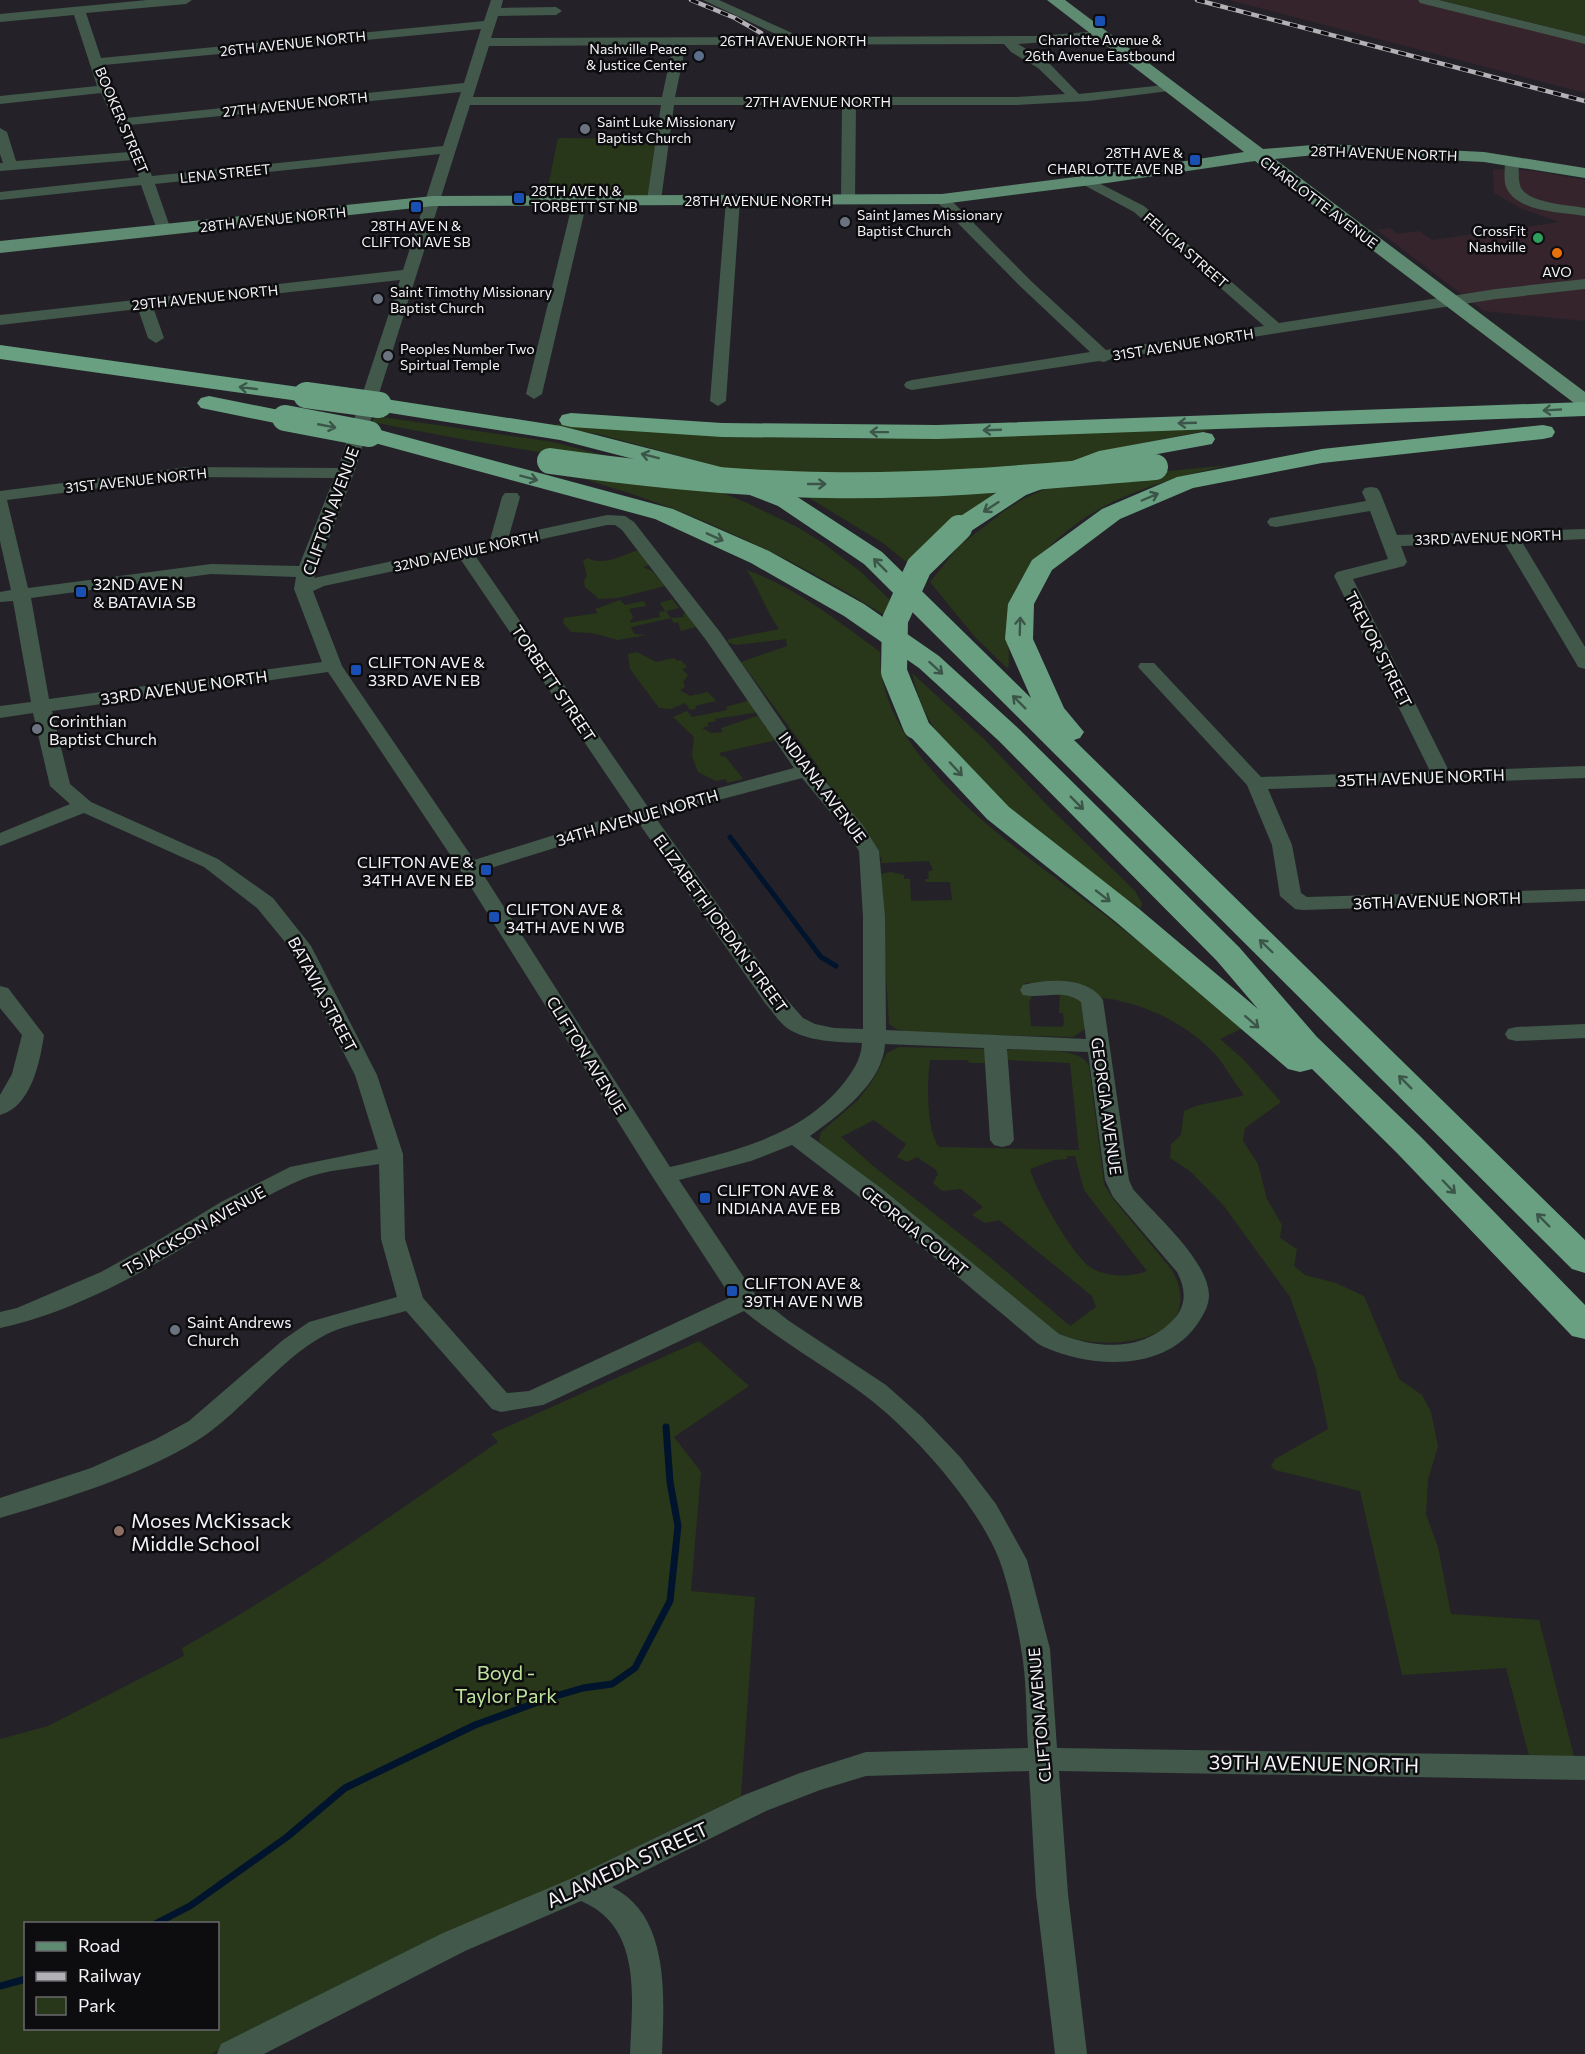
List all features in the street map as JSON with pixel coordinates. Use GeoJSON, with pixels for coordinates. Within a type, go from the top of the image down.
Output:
{"type":"FeatureCollection","features":[{"type":"Feature","properties":{"kind":"highway"},"geometry":{"type":"LineString","coordinates":[[0,352],[17,366],[370,435],[664,514],[760,557],[854,610],[929,662],[1009,735],[1228,954],[1305,1044],[1409,1145],[1585,1328]]}},
{"type":"Feature","properties":{"kind":"highway"},"geometry":{"type":"LineString","coordinates":[[17,366],[306,395],[561,433],[712,472],[787,501],[873,558],[1585,1261]]}},
{"type":"Feature","properties":{"kind":"highway"},"geometry":{"type":"LineString","coordinates":[[379,405],[722,430],[937,432],[1585,409]]}},
{"type":"Feature","properties":{"kind":"highway"},"geometry":{"type":"LineString","coordinates":[[1409,1145],[1284,1051],[1127,915],[998,813],[916,726],[894,672],[895,620],[919,567],[958,528],[1017,490],[1108,456],[1254,429],[1518,412]]}},
{"type":"Feature","properties":{"kind":"highway"},"geometry":{"type":"LineString","coordinates":[[370,435],[411,438],[646,475],[790,484],[917,484],[1155,467],[1312,448],[1585,430]]}},
{"type":"Feature","properties":{"kind":"highway"},"geometry":{"type":"LineString","coordinates":[[1180,861],[1052,711],[1019,639],[1021,604],[1041,566],[1111,514],[1186,482],[1322,456],[1543,432]]}},
{"type":"Feature","properties":{"kind":"main road","name":"CHARLOTTE AVENUE"},"geometry":{"type":"LineString","coordinates":[[1055,0],[1585,402]]}},
{"type":"Feature","properties":{"kind":"main road","name":"28TH AVENUE NORTH"},"geometry":{"type":"LineString","coordinates":[[0,248],[433,201],[942,199],[1088,181],[1257,155],[1325,149],[1484,157],[1585,173]]}},
{"type":"Feature","properties":{"kind":"street"},"geometry":{"type":"LineString","coordinates":[[5,18],[20,0]]}},
{"type":"Feature","properties":{"kind":"street"},"geometry":{"type":"LineString","coordinates":[[5,18],[114,4],[186,0]]}},
{"type":"Feature","properties":{"kind":"street"},"geometry":{"type":"LineString","coordinates":[[709,0],[800,40]]}},
{"type":"Feature","properties":{"kind":"street"},"geometry":{"type":"LineString","coordinates":[[1424,0],[1585,40]]}},
{"type":"Feature","properties":{"kind":"street","name":"BOOKER STREET"},"geometry":{"type":"LineString","coordinates":[[79,10],[105,89],[138,155],[164,230]]}},
{"type":"Feature","properties":{"kind":"street","name":"26TH AVENUE NORTH"},"geometry":{"type":"LineString","coordinates":[[97,62],[493,12],[556,11]]}},
{"type":"Feature","properties":{"kind":"street","name":"CLIFTON AVENUE"},"geometry":{"type":"LineString","coordinates":[[493,12],[345,472],[305,580],[333,666],[469,868],[664,1176],[746,1300],[780,1327],[886,1399],[913,1423],[951,1464],[986,1511],[1013,1560],[1036,1649],[1052,1894],[1071,2054]]}},
{"type":"Feature","properties":{"kind":"street","name":"26TH AVENUE NORTH"},"geometry":{"type":"LineString","coordinates":[[485,42],[1007,40],[1100,35]]}},
{"type":"Feature","properties":{"kind":"street"},"geometry":{"type":"LineString","coordinates":[[1007,40],[1016,49],[1043,65],[1076,98]]}},
{"type":"Feature","properties":{"kind":"street"},"geometry":{"type":"LineString","coordinates":[[654,200],[668,101],[680,41]]}},
{"type":"Feature","properties":{"kind":"street","name":"27TH AVENUE NORTH"},"geometry":{"type":"LineString","coordinates":[[122,122],[467,94],[668,101],[849,102],[1076,98],[1169,87]]}},
{"type":"Feature","properties":{"kind":"street"},"geometry":{"type":"LineString","coordinates":[[0,100],[105,89]]}},
{"type":"Feature","properties":{"kind":"street"},"geometry":{"type":"LineString","coordinates":[[848,199],[849,102]]}},
{"type":"Feature","properties":{"kind":"street"},"geometry":{"type":"LineString","coordinates":[[0,132],[5,167],[138,155]]}},
{"type":"Feature","properties":{"kind":"street","name":"LENA STREET"},"geometry":{"type":"LineString","coordinates":[[0,196],[450,149]]}},
{"type":"Feature","properties":{"kind":"street"},"geometry":{"type":"LineString","coordinates":[[1512,161],[1515,191],[1527,199],[1551,207],[1562,206],[1585,212]]}},
{"type":"Feature","properties":{"kind":"street","name":"FELICIA STREET"},"geometry":{"type":"LineString","coordinates":[[1088,181],[1139,209],[1277,329]]}},
{"type":"Feature","properties":{"kind":"street"},"geometry":{"type":"LineString","coordinates":[[942,199],[1026,284],[1104,357]]}},
{"type":"Feature","properties":{"kind":"street"},"geometry":{"type":"LineString","coordinates":[[718,402],[733,200]]}},
{"type":"Feature","properties":{"kind":"street"},"geometry":{"type":"LineString","coordinates":[[534,394],[580,201]]}},
{"type":"Feature","properties":{"kind":"street"},"geometry":{"type":"LineString","coordinates":[[1551,207],[1551,210],[1557,213],[1585,221]]}},
{"type":"Feature","properties":{"kind":"street","name":"29TH AVENUE NORTH"},"geometry":{"type":"LineString","coordinates":[[0,321],[409,274]]}},
{"type":"Feature","properties":{"kind":"street","name":"31ST AVENUE NORTH"},"geometry":{"type":"LineString","coordinates":[[912,385],[1453,301],[1585,284]]}},
{"type":"Feature","properties":{"kind":"street"},"geometry":{"type":"LineString","coordinates":[[144,303],[156,338]]}},
{"type":"Feature","properties":{"kind":"street","name":"31ST AVENUE NORTH"},"geometry":{"type":"LineString","coordinates":[[0,496],[188,472],[345,472]]}},
{"type":"Feature","properties":{"kind":"street"},"geometry":{"type":"LineString","coordinates":[[498,544],[511,497]]}},
{"type":"Feature","properties":{"kind":"street","name":"TREVOR STREET"},"geometry":{"type":"LineString","coordinates":[[1276,522],[1372,499],[1398,562],[1342,576],[1442,776]]}},
{"type":"Feature","properties":{"kind":"street","name":"BATAVIA STREET"},"geometry":{"type":"LineString","coordinates":[[0,502],[21,595],[41,706],[60,786],[84,807],[135,827],[211,863],[265,903],[300,946],[366,1075],[391,1154],[393,1239],[411,1301],[501,1402],[534,1399],[746,1300]]}},
{"type":"Feature","properties":{"kind":"street","name":"32ND AVENUE NORTH"},"geometry":{"type":"LineString","coordinates":[[0,597],[210,569],[318,582],[607,520],[619,520],[628,526]]}},
{"type":"Feature","properties":{"kind":"street","name":"INDIANA AVENUE"},"geometry":{"type":"LineString","coordinates":[[628,526],[713,636],[806,771],[859,833],[868,851],[874,917],[873,1054],[866,1070],[853,1089],[838,1105],[795,1136]]}},
{"type":"Feature","properties":{"kind":"street","name":"33RD AVENUE NORTH"},"geometry":{"type":"LineString","coordinates":[[1391,541],[1585,534]]}},
{"type":"Feature","properties":{"kind":"street"},"geometry":{"type":"LineString","coordinates":[[1509,535],[1585,663]]}},
{"type":"Feature","properties":{"kind":"street","name":"TORBETT STREET"},"geometry":{"type":"LineString","coordinates":[[464,552],[644,814]]}},
{"type":"Feature","properties":{"kind":"street","name":"33RD AVENUE NORTH"},"geometry":{"type":"LineString","coordinates":[[0,712],[333,666]]}},
{"type":"Feature","properties":{"kind":"street"},"geometry":{"type":"LineString","coordinates":[[1147,668],[1256,783]]}},
{"type":"Feature","properties":{"kind":"street","name":"34TH AVENUE NORTH"},"geometry":{"type":"LineString","coordinates":[[469,868],[644,814],[806,771]]}},
{"type":"Feature","properties":{"kind":"street","name":"35TH AVENUE NORTH"},"geometry":{"type":"LineString","coordinates":[[1256,783],[1585,772]]}},
{"type":"Feature","properties":{"kind":"street","name":"36TH AVENUE NORTH"},"geometry":{"type":"LineString","coordinates":[[1256,783],[1282,845],[1291,896],[1303,904],[1585,895]]}},
{"type":"Feature","properties":{"kind":"street"},"geometry":{"type":"LineString","coordinates":[[0,840],[84,807]]}},
{"type":"Feature","properties":{"kind":"street","name":"ELIZABETH JORDAN STREET"},"geometry":{"type":"LineString","coordinates":[[644,814],[734,944],[788,1016],[802,1026],[820,1033],[874,1038],[1099,1046]]}},
{"type":"Feature","properties":{"kind":"street","name":"GEORGIA AVENUE"},"geometry":{"type":"LineString","coordinates":[[1031,990],[1080,991],[1088,996],[1094,1011],[1119,1185],[1189,1271],[1196,1288],[1196,1305],[1190,1317],[1177,1332],[1162,1343]]}},
{"type":"Feature","properties":{"kind":"street"},"geometry":{"type":"LineString","coordinates":[[0,993],[33,1035],[28,1066],[9,1101],[0,1108]]}},
{"type":"Feature","properties":{"kind":"street"},"geometry":{"type":"LineString","coordinates":[[1516,1034],[1585,1030]]}},
{"type":"Feature","properties":{"kind":"street"},"geometry":{"type":"LineString","coordinates":[[995,1042],[1002,1140]]}},
{"type":"Feature","properties":{"kind":"street"},"geometry":{"type":"LineString","coordinates":[[664,1176],[742,1156],[795,1136]]}},
{"type":"Feature","properties":{"kind":"street","name":"GEORGIA COURT"},"geometry":{"type":"LineString","coordinates":[[795,1136],[872,1193],[1050,1340],[1077,1349],[1102,1353],[1133,1352],[1162,1343]]}},
{"type":"Feature","properties":{"kind":"street","name":"TS JACKSON AVENUE"},"geometry":{"type":"LineString","coordinates":[[0,1320],[23,1315],[110,1278],[166,1247],[230,1207],[298,1172],[391,1154]]}},
{"type":"Feature","properties":{"kind":"street"},"geometry":{"type":"LineString","coordinates":[[0,1508],[101,1475],[165,1446],[198,1427],[292,1346],[318,1328],[411,1301]]}},
{"type":"Feature","properties":{"kind":"street","name":"39TH AVENUE NORTH"},"geometry":{"type":"LineString","coordinates":[[1044,1759],[1585,1768]]}},
{"type":"Feature","properties":{"kind":"street","name":"ALAMEDA STREET"},"geometry":{"type":"LineString","coordinates":[[233,2054],[454,1942],[581,1888],[755,1803],[811,1780],[866,1764],[1044,1759]]}},
{"type":"Feature","properties":{"kind":"street"},"geometry":{"type":"LineString","coordinates":[[581,1888],[598,1894],[617,1906],[637,1933],[647,1982],[646,2054]]}},
{"type":"Feature","properties":{"kind":"shaded area"},"geometry":{"type":"Polygon","coordinates":[[[1229,0],[1424,0],[1585,40],[1585,93],[1229,0]]]}},
{"type":"Feature","properties":{"kind":"shaded area"},"geometry":{"type":"Polygon","coordinates":[[[1493,169],[1535,171],[1585,180],[1585,321],[1484,311],[1377,230],[1390,228],[1398,234],[1419,231],[1432,240],[1560,222],[1522,209],[1494,193],[1493,169]]]}},
{"type":"Feature","properties":{"kind":"green space"},"geometry":{"type":"Polygon","coordinates":[[[1440,0],[1585,0],[1585,36],[1440,0]]]}},
{"type":"Feature","properties":{"kind":"green space"},"geometry":{"type":"Polygon","coordinates":[[[558,138],[663,139],[654,200],[545,201],[558,138]]]}},
{"type":"Feature","properties":{"kind":"green space"},"geometry":{"type":"Polygon","coordinates":[[[375,416],[553,442],[652,468],[442,436],[372,422],[375,416]]]}},
{"type":"Feature","properties":{"kind":"green space"},"geometry":{"type":"Polygon","coordinates":[[[557,424],[756,437],[859,439],[1215,429],[1128,446],[1054,469],[765,479],[598,434],[555,427],[557,424]]]}},
{"type":"Feature","properties":{"kind":"green space"},"geometry":{"type":"Polygon","coordinates":[[[1229,465],[1132,493],[1088,516],[1048,548],[1025,573],[1015,592],[1008,623],[1008,669],[975,637],[930,582],[959,546],[1003,512],[1023,499],[1061,482],[1229,465]]]}},
{"type":"Feature","properties":{"kind":"green space"},"geometry":{"type":"Polygon","coordinates":[[[548,468],[711,488],[747,503],[797,527],[823,543],[861,572],[890,600],[886,616],[809,571],[702,520],[659,503],[548,468]]]}},
{"type":"Feature","properties":{"kind":"green space"},"geometry":{"type":"Polygon","coordinates":[[[1012,485],[957,520],[909,564],[883,543],[811,499],[798,494],[1012,485]]]}},
{"type":"Feature","properties":{"kind":"green space"},"geometry":{"type":"Polygon","coordinates":[[[640,550],[649,565],[643,567],[652,571],[665,586],[618,598],[599,599],[585,587],[584,581],[587,576],[583,561],[588,558],[608,560],[640,550]]]}},
{"type":"Feature","properties":{"kind":"green space"},"geometry":{"type":"Polygon","coordinates":[[[747,570],[800,596],[880,652],[886,693],[904,732],[930,768],[963,803],[1038,865],[1141,943],[1243,1028],[1220,1039],[1243,1059],[1281,1102],[1245,1128],[1243,1141],[1258,1164],[1267,1199],[1282,1225],[1280,1238],[1297,1249],[1294,1266],[1305,1275],[1336,1283],[1364,1296],[1399,1379],[1422,1395],[1431,1412],[1438,1446],[1428,1480],[1426,1514],[1438,1547],[1451,1614],[1539,1620],[1577,1768],[1532,1767],[1506,1668],[1402,1675],[1360,1491],[1275,1470],[1271,1466],[1275,1459],[1328,1429],[1316,1370],[1290,1297],[1224,1206],[1190,1171],[1170,1158],[1171,1144],[1181,1135],[1184,1111],[1199,1105],[1244,1095],[1214,1053],[1189,1031],[1159,1014],[1127,1003],[1094,997],[1088,987],[1071,982],[1025,983],[1026,990],[1032,997],[1029,1002],[1031,1026],[1062,1027],[1064,1024],[1063,1013],[1059,1013],[1060,994],[1081,998],[1085,1029],[1073,1037],[913,1033],[896,1029],[889,1024],[880,874],[891,872],[904,875],[904,879],[910,879],[911,901],[952,900],[950,882],[926,882],[925,879],[929,879],[928,872],[933,870],[929,861],[880,863],[882,860],[861,824],[823,777],[818,766],[741,662],[787,646],[786,639],[736,645],[727,642],[729,639],[779,629],[747,570]]]}},
{"type":"Feature","properties":{"kind":"green space"},"geometry":{"type":"Polygon","coordinates":[[[672,599],[679,608],[666,611],[671,618],[631,627],[634,634],[646,635],[618,640],[592,633],[571,632],[563,623],[564,618],[598,613],[595,609],[620,600],[625,605],[644,601],[646,606],[629,609],[633,617],[629,623],[660,617],[659,612],[665,611],[660,603],[672,599]]]}},
{"type":"Feature","properties":{"kind":"green space"},"geometry":{"type":"Polygon","coordinates":[[[686,613],[696,627],[681,631],[678,622],[674,623],[671,618],[684,617],[683,614],[686,613]]]}},
{"type":"Feature","properties":{"kind":"green space"},"geometry":{"type":"Polygon","coordinates":[[[637,652],[656,662],[674,658],[677,661],[681,660],[687,667],[682,669],[688,675],[683,682],[685,687],[680,690],[690,696],[708,692],[716,701],[695,706],[696,709],[690,710],[685,703],[671,709],[659,708],[630,669],[628,654],[637,652]]]}},
{"type":"Feature","properties":{"kind":"green space"},"geometry":{"type":"Polygon","coordinates":[[[912,673],[985,740],[1048,806],[1135,891],[1142,903],[1141,909],[1010,809],[963,763],[942,739],[927,716],[912,673]]]}},
{"type":"Feature","properties":{"kind":"green space"},"geometry":{"type":"Polygon","coordinates":[[[750,700],[759,712],[715,719],[716,721],[707,723],[709,726],[702,728],[711,733],[723,732],[721,728],[757,716],[763,720],[765,728],[777,726],[785,738],[719,753],[722,757],[725,756],[743,779],[727,783],[726,779],[716,781],[698,772],[692,756],[694,737],[673,717],[687,711],[692,717],[727,710],[726,707],[750,700]]]}},
{"type":"Feature","properties":{"kind":"green space"},"geometry":{"type":"Polygon","coordinates":[[[899,1047],[984,1049],[987,1052],[985,1063],[969,1063],[968,1060],[930,1060],[928,1093],[930,1118],[939,1147],[1079,1150],[1070,1063],[1006,1060],[1006,1052],[1008,1050],[1053,1050],[1076,1055],[1084,1060],[1089,1066],[1104,1184],[1113,1199],[1172,1270],[1180,1295],[1177,1314],[1165,1328],[1146,1337],[1123,1342],[1075,1339],[1055,1332],[824,1148],[819,1141],[821,1132],[858,1100],[873,1080],[887,1053],[899,1047]],[[874,1120],[841,1137],[873,1166],[987,1255],[1070,1326],[1096,1307],[1092,1296],[999,1220],[985,1223],[972,1215],[983,1207],[961,1189],[942,1191],[933,1183],[938,1174],[936,1170],[917,1157],[907,1162],[897,1157],[906,1144],[874,1120]],[[1066,1156],[1068,1159],[1054,1160],[1030,1169],[1047,1207],[1066,1239],[1085,1263],[1100,1272],[1120,1276],[1147,1271],[1084,1190],[1075,1156],[1066,1156]]]}},
{"type":"Feature","properties":{"kind":"green space","name":"Boyd - Taylor Park"},"geometry":{"type":"Polygon","coordinates":[[[699,1341],[749,1386],[674,1437],[701,1472],[691,1591],[755,1597],[741,1796],[211,2054],[0,2054],[0,1739],[48,1726],[184,1656],[182,1648],[303,1575],[498,1442],[491,1434],[699,1341]]]}},
{"type":"Feature","properties":{"kind":"waterway"},"geometry":{"type":"LineString","coordinates":[[730,837],[821,957],[836,966]]}},
{"type":"Feature","properties":{"kind":"waterway"},"geometry":{"type":"LineString","coordinates":[[159,1922],[190,1906],[287,1837],[345,1788],[475,1725],[549,1698],[583,1688],[612,1684],[635,1668],[670,1601],[678,1526],[670,1482],[666,1427]]}},
{"type":"Feature","properties":{"kind":"waterway"},"geometry":{"type":"LineString","coordinates":[[0,1986],[24,1980]]}},
{"type":"Feature","properties":{"kind":"railway"},"geometry":{"type":"LineString","coordinates":[[691,0],[735,18],[761,33]]}},
{"type":"Feature","properties":{"kind":"railway"},"geometry":{"type":"LineString","coordinates":[[1197,0],[1585,101]]}},
{"type":"Feature","properties":{"kind":"place","name":"Charlotte Avenue & 26th Avenue Eastbound"},"geometry":{"type":"Point","coordinates":[1100,21]}},
{"type":"Feature","properties":{"kind":"place","name":"Nashville Peace & Justice Center"},"geometry":{"type":"Point","coordinates":[699,56]}},
{"type":"Feature","properties":{"kind":"place","name":"Saint Luke Missionary Baptist Church"},"geometry":{"type":"Point","coordinates":[585,129]}},
{"type":"Feature","properties":{"kind":"place","name":"28TH AVE & CHARLOTTE AVE NB"},"geometry":{"type":"Point","coordinates":[1195,160]}},
{"type":"Feature","properties":{"kind":"place","name":"28TH AVE N & TORBETT ST NB"},"geometry":{"type":"Point","coordinates":[519,198]}},
{"type":"Feature","properties":{"kind":"place","name":"28TH AVE N & CLIFTON AVE SB"},"geometry":{"type":"Point","coordinates":[416,207]}},
{"type":"Feature","properties":{"kind":"place","name":"Saint James Missionary Baptist Church"},"geometry":{"type":"Point","coordinates":[845,222]}},
{"type":"Feature","properties":{"kind":"place","name":"CrossFit Nashville"},"geometry":{"type":"Point","coordinates":[1538,238]}},
{"type":"Feature","properties":{"kind":"place","name":"AVO"},"geometry":{"type":"Point","coordinates":[1557,253]}},
{"type":"Feature","properties":{"kind":"place","name":"Saint Timothy Missionary Baptist Church"},"geometry":{"type":"Point","coordinates":[378,299]}},
{"type":"Feature","properties":{"kind":"place","name":"Peoples Number Two Spirtual Temple"},"geometry":{"type":"Point","coordinates":[388,356]}},
{"type":"Feature","properties":{"kind":"place","name":"32ND AVE N & BATAVIA SB"},"geometry":{"type":"Point","coordinates":[81,592]}},
{"type":"Feature","properties":{"kind":"place","name":"CLIFTON AVE & 33RD AVE N EB"},"geometry":{"type":"Point","coordinates":[356,670]}},
{"type":"Feature","properties":{"kind":"place","name":"Corinthian Baptist Church"},"geometry":{"type":"Point","coordinates":[37,729]}},
{"type":"Feature","properties":{"kind":"place","name":"CLIFTON AVE & 34TH AVE N EB"},"geometry":{"type":"Point","coordinates":[486,870]}},
{"type":"Feature","properties":{"kind":"place","name":"CLIFTON AVE & 34TH AVE N WB"},"geometry":{"type":"Point","coordinates":[494,917]}},
{"type":"Feature","properties":{"kind":"place","name":"CLIFTON AVE & INDIANA AVE EB"},"geometry":{"type":"Point","coordinates":[705,1198]}},
{"type":"Feature","properties":{"kind":"place","name":"CLIFTON AVE & 39TH AVE N WB"},"geometry":{"type":"Point","coordinates":[732,1291]}},
{"type":"Feature","properties":{"kind":"place","name":"Saint Andrews Church"},"geometry":{"type":"Point","coordinates":[175,1330]}},
{"type":"Feature","properties":{"kind":"place","name":"Moses McKissack Middle School"},"geometry":{"type":"Point","coordinates":[119,1531]}}]}
